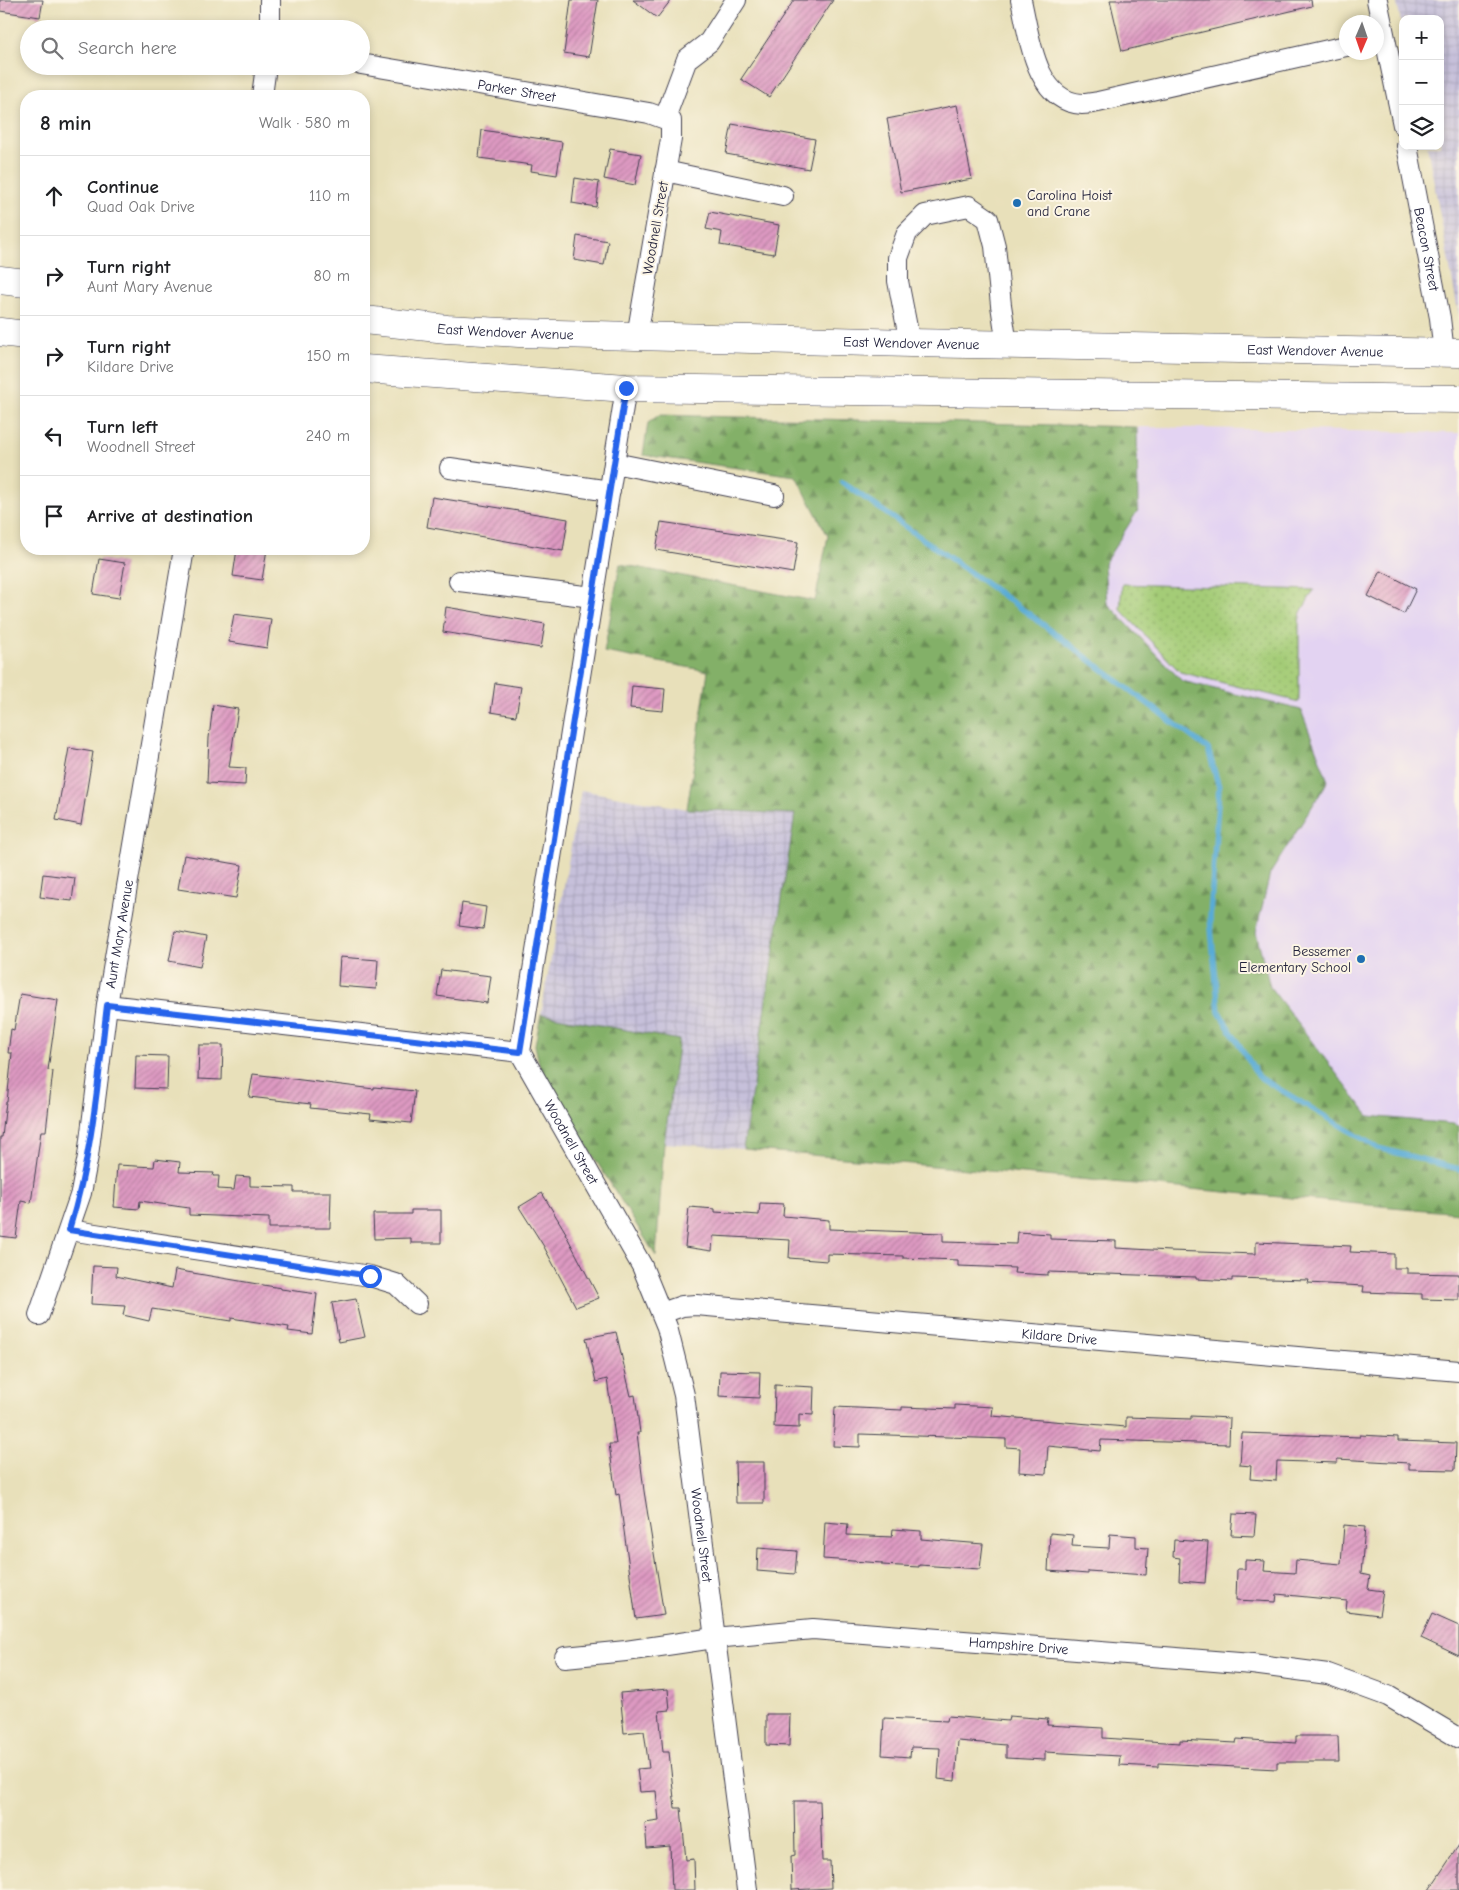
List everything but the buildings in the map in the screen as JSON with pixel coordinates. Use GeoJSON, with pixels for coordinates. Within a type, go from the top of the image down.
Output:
{"type":"FeatureCollection","features":[{"type":"Feature","properties":{"kind":"highway"},"geometry":{"type":"LineString","coordinates":[[0,280],[20,282]]}},
{"type":"Feature","properties":{"kind":"highway","name":"East Wendover Avenue"},"geometry":{"type":"LineString","coordinates":[[370,321],[447,329],[637,336],[1452,353]]}},
{"type":"Feature","properties":{"kind":"highway"},"geometry":{"type":"LineString","coordinates":[[0,332],[20,334]]}},
{"type":"Feature","properties":{"kind":"highway"},"geometry":{"type":"LineString","coordinates":[[370,369],[626,388],[1459,399]]}},
{"type":"Feature","properties":{"kind":"street"},"geometry":{"type":"LineString","coordinates":[[270,0],[270,20]]}},
{"type":"Feature","properties":{"kind":"street","name":"Woodnell Street"},"geometry":{"type":"LineString","coordinates":[[637,336],[670,139],[668,119],[687,59],[709,42],[736,0]]}},
{"type":"Feature","properties":{"kind":"street"},"geometry":{"type":"LineString","coordinates":[[1021,0],[1035,62],[1042,76],[1053,90],[1066,99],[1081,104],[1098,102],[1339,48]]}},
{"type":"Feature","properties":{"kind":"street"},"geometry":{"type":"LineString","coordinates":[[1377,0],[1379,15]]}},
{"type":"Feature","properties":{"kind":"street"},"geometry":{"type":"LineString","coordinates":[[1384,51],[1399,109]]}},
{"type":"Feature","properties":{"kind":"street","name":"Parker Street"},"geometry":{"type":"LineString","coordinates":[[370,66],[640,111],[668,119]]}},
{"type":"Feature","properties":{"kind":"street"},"geometry":{"type":"LineString","coordinates":[[263,90],[265,75]]}},
{"type":"Feature","properties":{"kind":"street","name":"Beacon Street"},"geometry":{"type":"LineString","coordinates":[[1408,150],[1440,318],[1452,353]]}},
{"type":"Feature","properties":{"kind":"street"},"geometry":{"type":"LineString","coordinates":[[665,171],[783,196]]}},
{"type":"Feature","properties":{"kind":"street"},"geometry":{"type":"LineString","coordinates":[[910,343],[898,280],[898,258],[907,233],[925,215],[969,206],[988,219],[996,246],[1001,305],[1008,345]]}},
{"type":"Feature","properties":{"kind":"street"},"geometry":{"type":"LineString","coordinates":[[107,1005],[520,1052],[626,388]]}},
{"type":"Feature","properties":{"kind":"street"},"geometry":{"type":"LineString","coordinates":[[614,463],[774,495]]}},
{"type":"Feature","properties":{"kind":"street"},"geometry":{"type":"LineString","coordinates":[[450,468],[610,492]]}},
{"type":"Feature","properties":{"kind":"street","name":"Aunt Mary Avenue"},"geometry":{"type":"LineString","coordinates":[[39,1315],[81,1193],[88,1156],[107,1005],[183,555]]}},
{"type":"Feature","properties":{"kind":"street"},"geometry":{"type":"LineString","coordinates":[[459,580],[593,597]]}},
{"type":"Feature","properties":{"kind":"street","name":"Woodnell Street"},"geometry":{"type":"LineString","coordinates":[[520,1052],[642,1266],[668,1327],[684,1395],[747,1890]]}},
{"type":"Feature","properties":{"kind":"street"},"geometry":{"type":"LineString","coordinates":[[69,1230],[370,1276],[396,1284],[417,1304]]}},
{"type":"Feature","properties":{"kind":"street","name":"Kildare Drive"},"geometry":{"type":"LineString","coordinates":[[662,1313],[682,1306],[696,1306],[1459,1371]]}},
{"type":"Feature","properties":{"kind":"street","name":"Hampshire Drive"},"geometry":{"type":"LineString","coordinates":[[565,1657],[626,1651],[714,1638],[813,1629],[1252,1664],[1328,1674],[1388,1696],[1459,1738]]}},
{"type":"Feature","properties":{"kind":"shaded area"},"geometry":{"type":"Polygon","coordinates":[[[1396,0],[1459,0],[1459,316],[1428,150],[1444,150],[1444,15],[1400,15],[1396,0]]]}},
{"type":"Feature","properties":{"kind":"shaded area"},"geometry":{"type":"Polygon","coordinates":[[[1137,427],[1459,433],[1459,1126],[1369,1116],[1270,987],[1256,932],[1270,874],[1327,781],[1301,710],[1182,681],[1107,603],[1104,564],[1138,510],[1137,427]]]}},
{"type":"Feature","properties":{"kind":"shaded area"},"geometry":{"type":"Polygon","coordinates":[[[581,790],[687,809],[795,813],[743,1149],[664,1143],[678,1040],[541,1014],[581,790]]]}},
{"type":"Feature","properties":{"kind":"green space"},"geometry":{"type":"Polygon","coordinates":[[[659,415],[1137,427],[1138,510],[1104,564],[1107,603],[1182,681],[1301,710],[1328,781],[1270,874],[1256,932],[1270,987],[1369,1116],[1459,1126],[1459,1213],[743,1149],[795,814],[687,809],[708,671],[604,652],[620,564],[815,601],[828,536],[796,476],[643,455],[648,423],[659,415]]]}},
{"type":"Feature","properties":{"kind":"green space"},"geometry":{"type":"Polygon","coordinates":[[[1122,584],[1314,590],[1301,612],[1299,622],[1299,702],[1180,672],[1120,609],[1122,584]]]}},
{"type":"Feature","properties":{"kind":"green space"},"geometry":{"type":"Polygon","coordinates":[[[541,1014],[679,1040],[664,1143],[656,1256],[541,1073],[535,1045],[541,1014]]]}},
{"type":"Feature","properties":{"kind":"waterway"},"geometry":{"type":"LineString","coordinates":[[842,482],[1029,614],[1208,749],[1219,787],[1210,918],[1219,1012],[1259,1077],[1378,1148],[1459,1169]]}},
{"type":"Feature","properties":{"kind":"place","name":"Carolina Hoist and Crane"},"geometry":{"type":"Point","coordinates":[1017,203]}},
{"type":"Feature","properties":{"kind":"place","name":"Bessemer Elementary School"},"geometry":{"type":"Point","coordinates":[1361,959]}},
{"type":"Feature","properties":{"kind":"route"},"geometry":{"type":"LineString","coordinates":[[370,1276],[69,1230],[81,1193],[88,1156],[107,1005],[520,1052],[626,388]]}}]}
